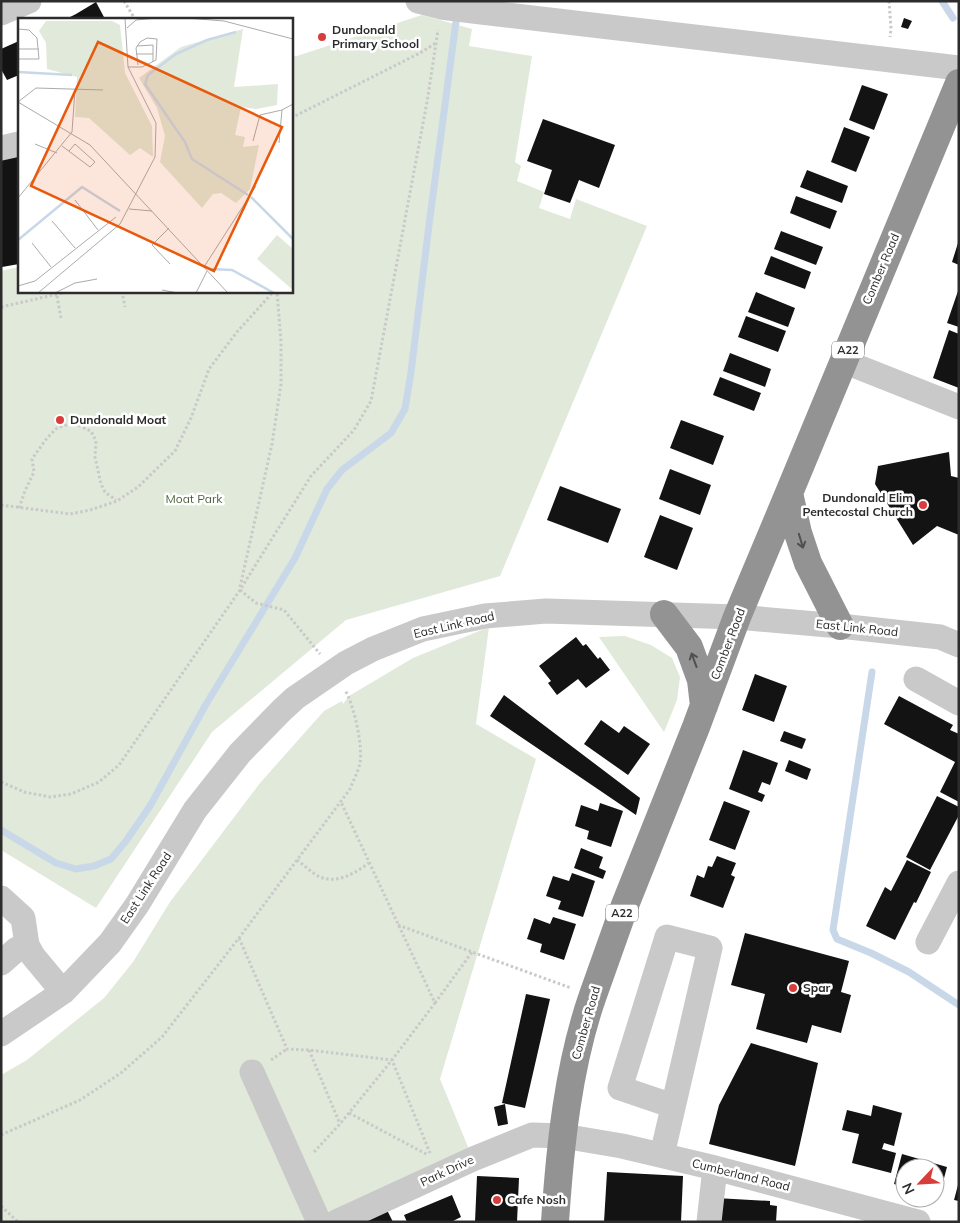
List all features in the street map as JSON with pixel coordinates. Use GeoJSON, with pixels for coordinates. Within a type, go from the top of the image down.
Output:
{"type":"FeatureCollection","features":[{"type":"Feature","properties":{"kind":"highway","name":"Comber Road"},"geometry":{"type":"LineString","coordinates":[[555,1222],[558,1176],[571,1077],[588,1007],[737,617],[959,83]]}},
{"type":"Feature","properties":{"kind":"highway"},"geometry":{"type":"LineString","coordinates":[[789,493],[798,533],[808,563],[840,626]]}},
{"type":"Feature","properties":{"kind":"highway","name":"A22"},"geometry":{"type":"LineString","coordinates":[[664,614],[689,647],[701,680],[704,707]]}},
{"type":"Feature","properties":{"kind":"street"},"geometry":{"type":"LineString","coordinates":[[1,12],[29,1]]}},
{"type":"Feature","properties":{"kind":"street"},"geometry":{"type":"LineString","coordinates":[[430,4],[481,12],[959,68]]}},
{"type":"Feature","properties":{"kind":"street"},"geometry":{"type":"LineString","coordinates":[[1,148],[18,144]]}},
{"type":"Feature","properties":{"kind":"street"},"geometry":{"type":"LineString","coordinates":[[843,361],[959,407]]}},
{"type":"Feature","properties":{"kind":"street","name":"East Link Road"},"geometry":{"type":"LineString","coordinates":[[1,1034],[63,992],[110,943],[137,905],[196,810],[240,753],[295,698],[333,672],[372,649],[423,629],[485,616],[546,611],[737,617],[940,637],[959,645]]}},
{"type":"Feature","properties":{"kind":"street"},"geometry":{"type":"LineString","coordinates":[[916,679],[959,703]]}},
{"type":"Feature","properties":{"kind":"street"},"geometry":{"type":"LineString","coordinates":[[928,942],[959,883]]}},
{"type":"Feature","properties":{"kind":"street"},"geometry":{"type":"LineString","coordinates":[[1,898],[23,918],[27,945],[33,956],[63,992]]}},
{"type":"Feature","properties":{"kind":"street"},"geometry":{"type":"LineString","coordinates":[[662,1155],[710,948],[667,937],[620,1088],[673,1106]]}},
{"type":"Feature","properties":{"kind":"street"},"geometry":{"type":"LineString","coordinates":[[1,963],[17,949],[27,945]]}},
{"type":"Feature","properties":{"kind":"street"},"geometry":{"type":"LineString","coordinates":[[252,1072],[319,1222]]}},
{"type":"Feature","properties":{"kind":"street","name":"Park Drive"},"geometry":{"type":"LineString","coordinates":[[336,1222],[473,1158],[532,1135],[563,1136]]}},
{"type":"Feature","properties":{"kind":"street","name":"Cumberland Road"},"geometry":{"type":"LineString","coordinates":[[563,1136],[662,1155],[918,1222]]}},
{"type":"Feature","properties":{"kind":"street"},"geometry":{"type":"LineString","coordinates":[[708,1222],[715,1168]]}},
{"type":"Feature","properties":{"kind":"path"},"geometry":{"type":"LineString","coordinates":[[124,1],[135,18]]}},
{"type":"Feature","properties":{"kind":"path"},"geometry":{"type":"LineString","coordinates":[[888,60],[891,29],[889,1]]}},
{"type":"Feature","properties":{"kind":"path"},"geometry":{"type":"LineString","coordinates":[[1,782],[24,792],[50,797],[71,794],[99,782],[119,765],[240,590],[311,476],[354,430],[371,401],[427,102],[436,43],[430,4]]}},
{"type":"Feature","properties":{"kind":"path"},"geometry":{"type":"LineString","coordinates":[[292,117],[420,53],[436,43]]}},
{"type":"Feature","properties":{"kind":"path"},"geometry":{"type":"LineString","coordinates":[[122,292],[125,307]]}},
{"type":"Feature","properties":{"kind":"path"},"geometry":{"type":"LineString","coordinates":[[1,505],[70,514],[117,501],[138,487],[175,451],[191,418],[209,370],[237,332],[275,292]]}},
{"type":"Feature","properties":{"kind":"path"},"geometry":{"type":"LineString","coordinates":[[240,590],[272,444],[281,384],[281,342],[276,292]]}},
{"type":"Feature","properties":{"kind":"path"},"geometry":{"type":"LineString","coordinates":[[1,307],[56,293],[61,318]]}},
{"type":"Feature","properties":{"kind":"path"},"geometry":{"type":"LineString","coordinates":[[19,508],[34,472],[32,459],[47,438],[57,428],[73,423],[91,431],[96,440],[95,457],[101,484],[105,492],[117,501]]}},
{"type":"Feature","properties":{"kind":"path"},"geometry":{"type":"LineString","coordinates":[[1,1135],[80,1100],[121,1073],[162,1037],[239,938],[350,789],[360,762],[359,733],[349,696],[320,654],[284,610],[256,603],[240,590]]}},
{"type":"Feature","properties":{"kind":"path"},"geometry":{"type":"LineString","coordinates":[[341,802],[435,1003]]}},
{"type":"Feature","properties":{"kind":"path"},"geometry":{"type":"LineString","coordinates":[[297,860],[320,877],[336,880],[354,873],[369,864]]}},
{"type":"Feature","properties":{"kind":"path"},"geometry":{"type":"LineString","coordinates":[[398,924],[593,995]]}},
{"type":"Feature","properties":{"kind":"path"},"geometry":{"type":"LineString","coordinates":[[239,938],[287,1049],[392,1060]]}},
{"type":"Feature","properties":{"kind":"path"},"geometry":{"type":"LineString","coordinates":[[296,1171],[340,1124],[392,1060],[472,952]]}},
{"type":"Feature","properties":{"kind":"path"},"geometry":{"type":"LineString","coordinates":[[309,1050],[340,1124]]}},
{"type":"Feature","properties":{"kind":"path"},"geometry":{"type":"LineString","coordinates":[[349,1113],[432,1157],[392,1060]]}},
{"type":"Feature","properties":{"kind":"path"},"geometry":{"type":"LineString","coordinates":[[1,1206],[18,1222]]}},
{"type":"Feature","properties":{"kind":"green space","name":"Moat Park"},"geometry":{"type":"Polygon","coordinates":[[[422,15],[472,29],[469,46],[532,56],[515,162],[521,166],[517,181],[544,192],[539,208],[570,219],[576,199],[647,226],[500,576],[346,620],[212,732],[96,908],[1,850],[1,271],[18,267],[18,292],[292,292],[292,56],[297,56],[422,15]]]}},
{"type":"Feature","properties":{"kind":"green space"},"geometry":{"type":"Polygon","coordinates":[[[489,627],[476,724],[536,759],[440,1079],[473,1159],[336,1222],[1,1222],[1,1075],[27,1060],[104,998],[133,962],[170,902],[260,783],[324,711],[342,701],[343,704],[349,696],[413,658],[489,627]]]}},
{"type":"Feature","properties":{"kind":"green space"},"geometry":{"type":"Polygon","coordinates":[[[625,636],[651,645],[672,658],[680,677],[677,700],[664,732],[599,637],[625,636]]]}},
{"type":"Feature","properties":{"kind":"building"},"geometry":{"type":"Polygon","coordinates":[[[96,2],[104,18],[68,18],[96,2]]]}},
{"type":"Feature","properties":{"kind":"building"},"geometry":{"type":"Polygon","coordinates":[[[904,18],[912,21],[908,29],[901,27],[904,18]]]}},
{"type":"Feature","properties":{"kind":"building"},"geometry":{"type":"Polygon","coordinates":[[[18,41],[18,75],[7,80],[1,69],[1,49],[18,41]]]}},
{"type":"Feature","properties":{"kind":"building"},"geometry":{"type":"Polygon","coordinates":[[[862,85],[888,94],[874,130],[849,120],[862,85]]]}},
{"type":"Feature","properties":{"kind":"building"},"geometry":{"type":"Polygon","coordinates":[[[543,119],[615,145],[599,188],[579,180],[570,203],[544,194],[552,170],[527,161],[543,119]]]}},
{"type":"Feature","properties":{"kind":"building"},"geometry":{"type":"Polygon","coordinates":[[[844,127],[870,137],[856,172],[831,162],[844,127]]]}},
{"type":"Feature","properties":{"kind":"building"},"geometry":{"type":"Polygon","coordinates":[[[18,148],[18,264],[2,267],[1,263],[1,152],[18,148]]]}},
{"type":"Feature","properties":{"kind":"building"},"geometry":{"type":"Polygon","coordinates":[[[807,170],[848,186],[842,203],[800,187],[807,170]]]}},
{"type":"Feature","properties":{"kind":"building"},"geometry":{"type":"Polygon","coordinates":[[[796,196],[837,211],[830,229],[790,213],[796,196]]]}},
{"type":"Feature","properties":{"kind":"building"},"geometry":{"type":"Polygon","coordinates":[[[781,231],[823,247],[816,265],[774,249],[781,231]]]}},
{"type":"Feature","properties":{"kind":"building"},"geometry":{"type":"Polygon","coordinates":[[[959,243],[959,265],[952,262],[959,243]]]}},
{"type":"Feature","properties":{"kind":"building"},"geometry":{"type":"Polygon","coordinates":[[[771,256],[811,272],[805,289],[764,274],[771,256]]]}},
{"type":"Feature","properties":{"kind":"building"},"geometry":{"type":"Polygon","coordinates":[[[959,291],[959,327],[947,323],[959,291]]]}},
{"type":"Feature","properties":{"kind":"building"},"geometry":{"type":"Polygon","coordinates":[[[756,292],[795,308],[788,327],[748,312],[756,292]]]}},
{"type":"Feature","properties":{"kind":"building"},"geometry":{"type":"Polygon","coordinates":[[[746,316],[786,331],[778,352],[738,337],[746,316]]]}},
{"type":"Feature","properties":{"kind":"building"},"geometry":{"type":"Polygon","coordinates":[[[949,330],[959,334],[959,388],[933,378],[949,330]]]}},
{"type":"Feature","properties":{"kind":"building"},"geometry":{"type":"Polygon","coordinates":[[[730,353],[771,369],[765,387],[723,371],[730,353]]]}},
{"type":"Feature","properties":{"kind":"building"},"geometry":{"type":"Polygon","coordinates":[[[720,377],[761,393],[754,411],[713,395],[720,377]]]}},
{"type":"Feature","properties":{"kind":"building"},"geometry":{"type":"Polygon","coordinates":[[[681,420],[724,436],[713,465],[670,448],[681,420]]]}},
{"type":"Feature","properties":{"kind":"building","name":"Dundonald Elim Pentecostal Church"},"geometry":{"type":"Polygon","coordinates":[[[949,452],[951,476],[959,478],[959,535],[937,526],[913,545],[875,484],[878,466],[949,452]]]}},
{"type":"Feature","properties":{"kind":"building"},"geometry":{"type":"Polygon","coordinates":[[[670,469],[711,485],[700,515],[659,499],[670,469]]]}},
{"type":"Feature","properties":{"kind":"building"},"geometry":{"type":"Polygon","coordinates":[[[560,486],[621,509],[608,543],[547,520],[560,486]]]}},
{"type":"Feature","properties":{"kind":"building"},"geometry":{"type":"Polygon","coordinates":[[[660,515],[693,528],[677,570],[644,557],[660,515]]]}},
{"type":"Feature","properties":{"kind":"building"},"geometry":{"type":"Polygon","coordinates":[[[576,637],[583,646],[586,644],[598,659],[600,657],[610,670],[586,688],[578,679],[557,695],[548,683],[551,681],[539,666],[576,637]]]}},
{"type":"Feature","properties":{"kind":"building"},"geometry":{"type":"Polygon","coordinates":[[[755,674],[787,686],[774,722],[742,710],[755,674]]]}},
{"type":"Feature","properties":{"kind":"building"},"geometry":{"type":"Polygon","coordinates":[[[504,695],[640,798],[636,815],[490,716],[504,695]]]}},
{"type":"Feature","properties":{"kind":"building"},"geometry":{"type":"Polygon","coordinates":[[[899,696],[953,725],[950,730],[959,734],[959,802],[940,792],[955,762],[884,724],[899,696]]]}},
{"type":"Feature","properties":{"kind":"building"},"geometry":{"type":"Polygon","coordinates":[[[601,720],[619,733],[624,726],[650,744],[628,775],[584,744],[601,720]]]}},
{"type":"Feature","properties":{"kind":"building"},"geometry":{"type":"Polygon","coordinates":[[[784,731],[806,739],[802,749],[780,741],[784,731]]]}},
{"type":"Feature","properties":{"kind":"building"},"geometry":{"type":"Polygon","coordinates":[[[743,750],[778,763],[770,785],[762,782],[758,792],[765,795],[762,802],[729,789],[743,750]]]}},
{"type":"Feature","properties":{"kind":"building"},"geometry":{"type":"Polygon","coordinates":[[[789,760],[811,769],[807,780],[785,771],[789,760]]]}},
{"type":"Feature","properties":{"kind":"building"},"geometry":{"type":"Polygon","coordinates":[[[937,796],[959,807],[959,815],[930,870],[906,857],[937,796]]]}},
{"type":"Feature","properties":{"kind":"building"},"geometry":{"type":"Polygon","coordinates":[[[724,801],[750,811],[735,850],[709,840],[724,801]]]}},
{"type":"Feature","properties":{"kind":"building"},"geometry":{"type":"Polygon","coordinates":[[[600,803],[623,811],[611,847],[587,839],[589,831],[575,826],[581,805],[598,811],[600,803]]]}},
{"type":"Feature","properties":{"kind":"building"},"geometry":{"type":"Polygon","coordinates":[[[581,848],[603,857],[599,868],[606,871],[603,879],[574,868],[581,848]]]}},
{"type":"Feature","properties":{"kind":"building"},"geometry":{"type":"Polygon","coordinates":[[[717,856],[736,863],[731,875],[735,877],[723,908],[690,896],[697,875],[704,878],[708,866],[712,867],[717,856]]]}},
{"type":"Feature","properties":{"kind":"building"},"geometry":{"type":"Polygon","coordinates":[[[907,860],[931,872],[895,940],[866,926],[885,887],[891,891],[907,860]]]}},
{"type":"Feature","properties":{"kind":"building"},"geometry":{"type":"Polygon","coordinates":[[[572,873],[595,881],[583,917],[558,909],[561,901],[546,896],[553,876],[569,881],[572,873]]]}},
{"type":"Feature","properties":{"kind":"building"},"geometry":{"type":"Polygon","coordinates":[[[553,917],[576,924],[564,960],[540,952],[542,944],[527,939],[534,918],[550,924],[553,917]]]}},
{"type":"Feature","properties":{"kind":"building","name":"Spar"},"geometry":{"type":"Polygon","coordinates":[[[745,933],[849,961],[841,992],[851,995],[841,1033],[812,1025],[807,1043],[756,1029],[765,994],[731,985],[745,933]]]}},
{"type":"Feature","properties":{"kind":"building"},"geometry":{"type":"Polygon","coordinates":[[[526,994],[550,999],[525,1108],[502,1103],[526,994]]]}},
{"type":"Feature","properties":{"kind":"building"},"geometry":{"type":"Polygon","coordinates":[[[751,1043],[818,1063],[795,1166],[709,1144],[719,1105],[751,1043]]]}},
{"type":"Feature","properties":{"kind":"building"},"geometry":{"type":"Polygon","coordinates":[[[505,1104],[508,1124],[498,1126],[494,1107],[505,1104]]]}},
{"type":"Feature","properties":{"kind":"building"},"geometry":{"type":"Polygon","coordinates":[[[873,1105],[902,1113],[894,1146],[884,1143],[882,1149],[896,1153],[891,1173],[852,1163],[859,1134],[842,1130],[847,1110],[871,1116],[873,1105]]]}},
{"type":"Feature","properties":{"kind":"building"},"geometry":{"type":"Polygon","coordinates":[[[902,1154],[916,1158],[901,1158],[902,1154]]]}},
{"type":"Feature","properties":{"kind":"building"},"geometry":{"type":"Polygon","coordinates":[[[607,1172],[683,1176],[681,1222],[604,1222],[607,1172]]]}},
{"type":"Feature","properties":{"kind":"building","name":"Cafe Nosh"},"geometry":{"type":"Polygon","coordinates":[[[477,1176],[519,1178],[517,1222],[475,1222],[477,1176]]]}},
{"type":"Feature","properties":{"kind":"building"},"geometry":{"type":"Polygon","coordinates":[[[959,1185],[959,1201],[954,1200],[959,1185]]]}},
{"type":"Feature","properties":{"kind":"building"},"geometry":{"type":"Polygon","coordinates":[[[452,1195],[461,1217],[451,1222],[407,1222],[404,1215],[452,1195]]]}},
{"type":"Feature","properties":{"kind":"building"},"geometry":{"type":"Polygon","coordinates":[[[716,1198],[770,1201],[770,1205],[777,1206],[776,1222],[714,1222],[716,1198]]]}},
{"type":"Feature","properties":{"kind":"building"},"geometry":{"type":"Polygon","coordinates":[[[387,1210],[393,1222],[359,1222],[387,1210]]]}},
{"type":"Feature","properties":{"kind":"waterway"},"geometry":{"type":"LineString","coordinates":[[942,1],[953,18]]}},
{"type":"Feature","properties":{"kind":"waterway"},"geometry":{"type":"LineString","coordinates":[[1,830],[56,863],[76,869],[94,866],[111,859],[150,806],[205,706],[295,558],[327,489],[342,470],[391,433],[405,409],[457,14]]}},
{"type":"Feature","properties":{"kind":"waterway"},"geometry":{"type":"LineString","coordinates":[[872,672],[833,930],[837,939],[909,972],[959,1005]]}},
{"type":"Feature","properties":{"kind":"place","name":"Dundonald Primary School"},"geometry":{"type":"Point","coordinates":[322,37]}},
{"type":"Feature","properties":{"kind":"place","name":"Dundonald Moat"},"geometry":{"type":"Point","coordinates":[60,420]}},
{"type":"Feature","properties":{"kind":"place","name":"Dundonald Elim Pentecostal Church"},"geometry":{"type":"Point","coordinates":[923,505]}},
{"type":"Feature","properties":{"kind":"place","name":"Spar"},"geometry":{"type":"Point","coordinates":[793,988]}},
{"type":"Feature","properties":{"kind":"place","name":"Cafe Nosh"},"geometry":{"type":"Point","coordinates":[497,1200]}}]}
